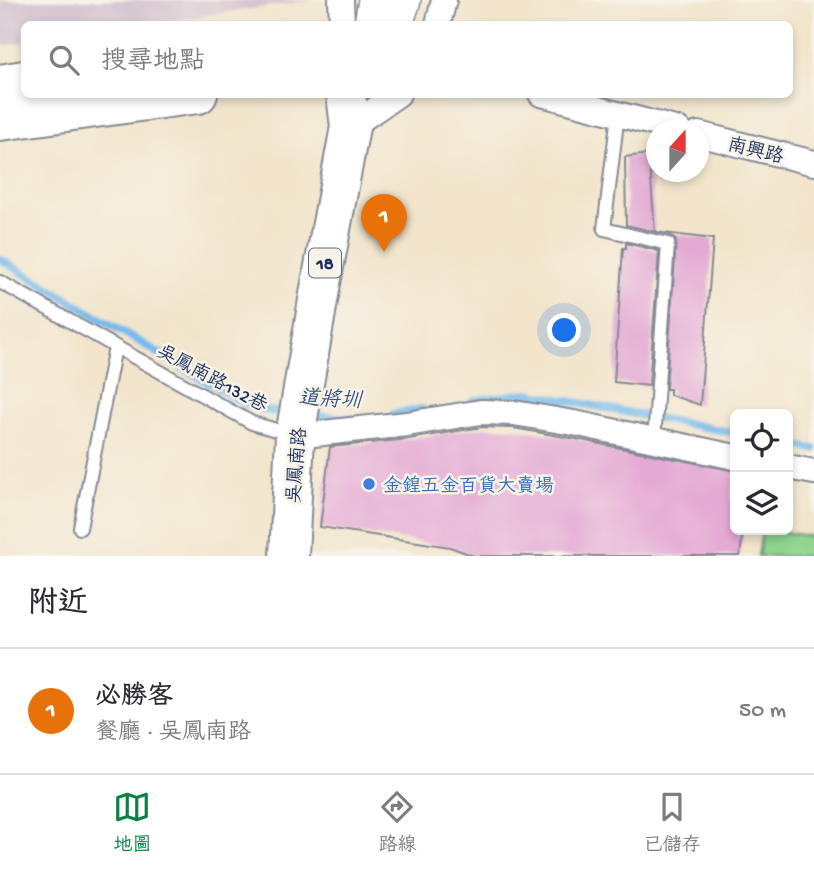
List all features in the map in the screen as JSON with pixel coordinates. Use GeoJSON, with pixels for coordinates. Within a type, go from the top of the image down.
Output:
{"type":"FeatureCollection","features":[{"type":"Feature","properties":{"kind":"main road"},"geometry":{"type":"LineString","coordinates":[[0,84],[21,80]]}},
{"type":"Feature","properties":{"kind":"main road"},"geometry":{"type":"LineString","coordinates":[[0,121],[169,98]]}},
{"type":"Feature","properties":{"kind":"main road","name":"吳鳳南路"},"geometry":{"type":"LineString","coordinates":[[289,556],[295,436],[352,105]]}},
{"type":"Feature","properties":{"kind":"street"},"geometry":{"type":"LineString","coordinates":[[341,0],[342,21]]}},
{"type":"Feature","properties":{"kind":"street"},"geometry":{"type":"LineString","coordinates":[[372,21],[376,0]]}},
{"type":"Feature","properties":{"kind":"street"},"geometry":{"type":"LineString","coordinates":[[396,21],[403,0]]}},
{"type":"Feature","properties":{"kind":"street"},"geometry":{"type":"LineString","coordinates":[[439,21],[444,0]]}},
{"type":"Feature","properties":{"kind":"street","name":"吳鳳南路"},"geometry":{"type":"LineString","coordinates":[[352,105],[381,98]]}},
{"type":"Feature","properties":{"kind":"street"},"geometry":{"type":"LineString","coordinates":[[556,98],[646,121]]}},
{"type":"Feature","properties":{"kind":"street","name":"南興路"},"geometry":{"type":"LineString","coordinates":[[709,137],[814,163]]}},
{"type":"Feature","properties":{"kind":"street"},"geometry":{"type":"LineString","coordinates":[[295,436],[407,424],[481,412],[514,413],[730,456]]}},
{"type":"Feature","properties":{"kind":"street"},"geometry":{"type":"LineString","coordinates":[[793,468],[814,472]]}},
{"type":"Feature","properties":{"kind":"lane"},"geometry":{"type":"LineString","coordinates":[[618,114],[604,229],[668,244],[654,440]]}},
{"type":"Feature","properties":{"kind":"lane","name":"吳鳳南路132巷"},"geometry":{"type":"LineString","coordinates":[[0,282],[252,423],[295,436]]}},
{"type":"Feature","properties":{"kind":"lane"},"geometry":{"type":"LineString","coordinates":[[80,528],[115,347]]}},
{"type":"Feature","properties":{"kind":"shaded area"},"geometry":{"type":"Polygon","coordinates":[[[0,0],[315,0],[167,21],[21,21],[21,42],[0,46],[0,0]]]}},
{"type":"Feature","properties":{"kind":"green space"},"geometry":{"type":"Polygon","coordinates":[[[793,534],[814,537],[814,556],[758,556],[761,535],[793,534]]]}},
{"type":"Feature","properties":{"kind":"building"},"geometry":{"type":"Polygon","coordinates":[[[646,154],[646,182],[651,182],[655,232],[626,225],[625,157],[646,154]]]}},
{"type":"Feature","properties":{"kind":"building"},"geometry":{"type":"Polygon","coordinates":[[[659,232],[713,239],[700,405],[670,395],[670,389],[666,389],[676,241],[670,235],[659,232]]]}},
{"type":"Feature","properties":{"kind":"building"},"geometry":{"type":"Polygon","coordinates":[[[626,243],[659,251],[649,386],[614,382],[623,248],[626,248],[626,243]]]}},
{"type":"Feature","properties":{"kind":"building"},"geometry":{"type":"Polygon","coordinates":[[[482,427],[513,428],[730,470],[730,535],[742,535],[740,556],[474,556],[450,547],[320,527],[330,447],[409,439],[482,427]]]}},
{"type":"Feature","properties":{"kind":"waterway","name":"道將圳"},"geometry":{"type":"LineString","coordinates":[[0,259],[241,402],[269,411],[287,413]]}},
{"type":"Feature","properties":{"kind":"waterway","name":"道將圳"},"geometry":{"type":"LineString","coordinates":[[473,401],[527,393],[730,432]]}},
{"type":"Feature","properties":{"kind":"waterway","name":"道將圳"},"geometry":{"type":"LineString","coordinates":[[394,414],[422,409]]}},
{"type":"Feature","properties":{"kind":"waterway","name":"道將圳"},"geometry":{"type":"LineString","coordinates":[[310,415],[357,419]]}},
{"type":"Feature","properties":{"kind":"waterway","name":"道將圳"},"geometry":{"type":"LineString","coordinates":[[793,445],[814,449]]}},
{"type":"Feature","properties":{"kind":"place","name":"必勝客"},"geometry":{"type":"Point","coordinates":[384,252]}},
{"type":"Feature","properties":{"kind":"place","name":"金鍠五金百貨大賣場"},"geometry":{"type":"Point","coordinates":[369,484]}}]}
